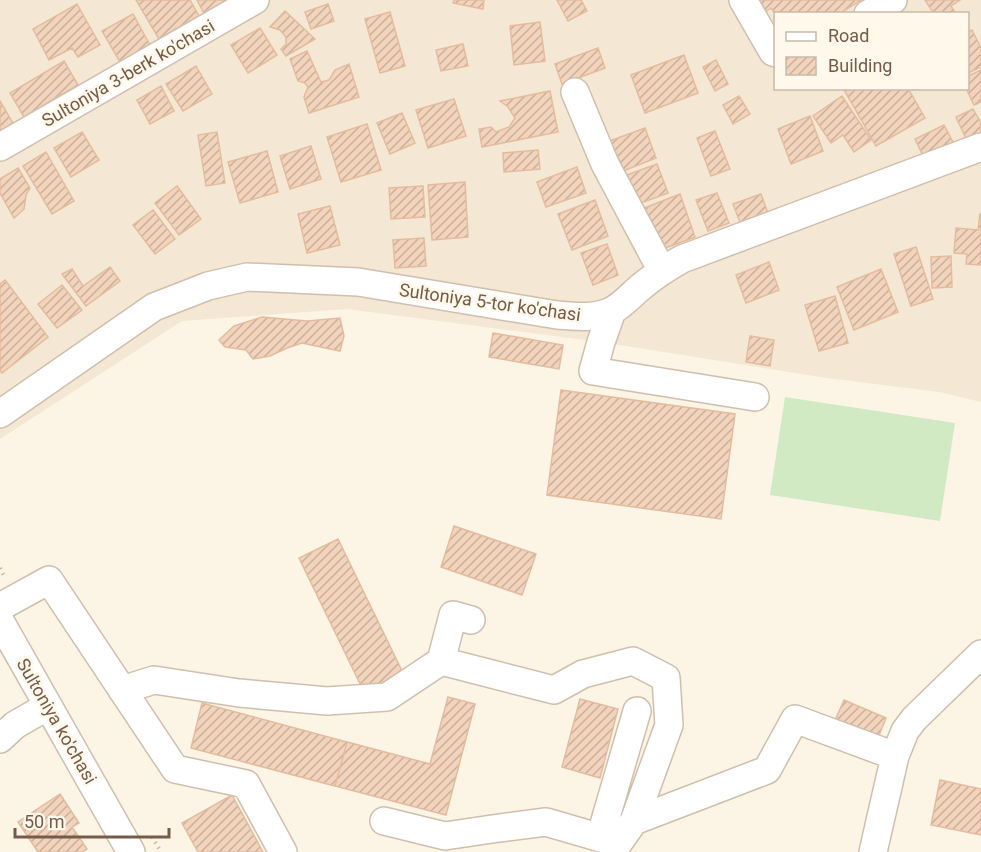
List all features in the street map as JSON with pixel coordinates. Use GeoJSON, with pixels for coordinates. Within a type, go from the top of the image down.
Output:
{"type":"FeatureCollection","features":[{"type":"Feature","properties":{"kind":"street","name":"Sultoniya 3-berk ko'chasi"},"geometry":{"type":"LineString","coordinates":[[0,147],[255,0]]}},
{"type":"Feature","properties":{"kind":"street"},"geometry":{"type":"LineString","coordinates":[[743,0],[774,52]]}},
{"type":"Feature","properties":{"kind":"street"},"geometry":{"type":"LineString","coordinates":[[872,12],[893,0]]}},
{"type":"Feature","properties":{"kind":"street"},"geometry":{"type":"LineString","coordinates":[[575,92],[606,164],[662,271]]}},
{"type":"Feature","properties":{"kind":"street","name":"Sultoniya 5-tor ko'chasi"},"geometry":{"type":"LineString","coordinates":[[0,414],[154,307],[208,286],[248,277],[358,282],[557,315],[587,317],[612,311],[644,284],[682,259],[981,147]]}},
{"type":"Feature","properties":{"kind":"street"},"geometry":{"type":"LineString","coordinates":[[612,311],[593,371],[755,397]]}},
{"type":"Feature","properties":{"kind":"street"},"geometry":{"type":"LineString","coordinates":[[0,607],[49,580],[175,769],[246,784],[283,852]]}},
{"type":"Feature","properties":{"kind":"street"},"geometry":{"type":"LineString","coordinates":[[122,690],[154,680],[238,693],[327,701],[387,697],[441,661],[453,615],[471,620]]}},
{"type":"Feature","properties":{"kind":"street","name":"Sultoniya ko'chasi"},"geometry":{"type":"LineString","coordinates":[[0,621],[131,852]]}},
{"type":"Feature","properties":{"kind":"street"},"geometry":{"type":"LineString","coordinates":[[873,852],[895,756],[905,730],[981,654]]}},
{"type":"Feature","properties":{"kind":"street"},"geometry":{"type":"LineString","coordinates":[[441,661],[554,690],[583,674],[633,661],[666,678],[669,725],[634,821]]}},
{"type":"Feature","properties":{"kind":"street"},"geometry":{"type":"LineString","coordinates":[[0,739],[15,726],[48,706]]}},
{"type":"Feature","properties":{"kind":"street"},"geometry":{"type":"LineString","coordinates":[[610,844],[637,711]]}},
{"type":"Feature","properties":{"kind":"street"},"geometry":{"type":"LineString","coordinates":[[610,844],[634,821],[767,771],[795,719],[895,756]]}},
{"type":"Feature","properties":{"kind":"street"},"geometry":{"type":"LineString","coordinates":[[384,821],[445,836],[546,822],[610,844]]}},
{"type":"Feature","properties":{"kind":"shaded area"},"geometry":{"type":"Polygon","coordinates":[[[0,0],[981,0],[981,402],[940,392],[827,378],[601,342],[347,309],[182,321],[0,439],[0,0]]]}},
{"type":"Feature","properties":{"kind":"green space"},"geometry":{"type":"Polygon","coordinates":[[[785,397],[955,423],[940,521],[770,495],[785,397]]]}},
{"type":"Feature","properties":{"kind":"building"},"geometry":{"type":"Polygon","coordinates":[[[136,0],[190,0],[199,16],[159,39],[136,0]]]}},
{"type":"Feature","properties":{"kind":"building"},"geometry":{"type":"Polygon","coordinates":[[[197,0],[231,0],[207,19],[197,0]]]}},
{"type":"Feature","properties":{"kind":"building"},"geometry":{"type":"Polygon","coordinates":[[[454,0],[484,0],[483,9],[453,3],[454,0]]]}},
{"type":"Feature","properties":{"kind":"building"},"geometry":{"type":"Polygon","coordinates":[[[557,0],[581,0],[587,11],[568,21],[557,0]]]}},
{"type":"Feature","properties":{"kind":"building"},"geometry":{"type":"Polygon","coordinates":[[[756,0],[861,0],[842,12],[774,12],[771,8],[764,13],[756,0]]]}},
{"type":"Feature","properties":{"kind":"building"},"geometry":{"type":"Polygon","coordinates":[[[925,0],[960,0],[951,6],[955,12],[933,12],[925,0]]]}},
{"type":"Feature","properties":{"kind":"building"},"geometry":{"type":"Polygon","coordinates":[[[77,4],[100,45],[78,57],[72,48],[49,60],[33,29],[77,4]]]}},
{"type":"Feature","properties":{"kind":"building"},"geometry":{"type":"Polygon","coordinates":[[[328,4],[334,21],[311,29],[305,12],[328,4]]]}},
{"type":"Feature","properties":{"kind":"building"},"geometry":{"type":"Polygon","coordinates":[[[285,11],[315,39],[286,56],[281,49],[286,44],[286,37],[280,30],[270,27],[285,11]]]}},
{"type":"Feature","properties":{"kind":"building"},"geometry":{"type":"Polygon","coordinates":[[[390,12],[405,66],[380,73],[365,19],[390,12]]]}},
{"type":"Feature","properties":{"kind":"building"},"geometry":{"type":"Polygon","coordinates":[[[133,14],[150,45],[120,62],[102,31],[133,14]]]}},
{"type":"Feature","properties":{"kind":"building"},"geometry":{"type":"Polygon","coordinates":[[[540,22],[545,61],[514,65],[510,26],[540,22]]]}},
{"type":"Feature","properties":{"kind":"building"},"geometry":{"type":"Polygon","coordinates":[[[260,28],[277,55],[248,73],[231,45],[260,28]]]}},
{"type":"Feature","properties":{"kind":"building"},"geometry":{"type":"Polygon","coordinates":[[[972,30],[981,48],[981,67],[969,73],[969,32],[972,30]]]}},
{"type":"Feature","properties":{"kind":"building"},"geometry":{"type":"Polygon","coordinates":[[[463,44],[468,66],[441,71],[436,50],[463,44]]]}},
{"type":"Feature","properties":{"kind":"building"},"geometry":{"type":"Polygon","coordinates":[[[598,48],[605,68],[562,84],[555,64],[598,48]]]}},
{"type":"Feature","properties":{"kind":"building"},"geometry":{"type":"Polygon","coordinates":[[[307,51],[321,82],[329,80],[335,70],[349,64],[359,97],[309,113],[304,97],[308,87],[305,83],[298,81],[290,59],[307,51]]]}},
{"type":"Feature","properties":{"kind":"building"},"geometry":{"type":"Polygon","coordinates":[[[684,55],[698,93],[645,113],[631,75],[684,55]]]}},
{"type":"Feature","properties":{"kind":"building"},"geometry":{"type":"Polygon","coordinates":[[[716,60],[728,84],[715,91],[703,67],[716,60]]]}},
{"type":"Feature","properties":{"kind":"building"},"geometry":{"type":"Polygon","coordinates":[[[64,61],[78,85],[24,117],[10,93],[64,61]]]}},
{"type":"Feature","properties":{"kind":"building"},"geometry":{"type":"Polygon","coordinates":[[[196,66],[212,94],[183,111],[166,84],[196,66]]]}},
{"type":"Feature","properties":{"kind":"building"},"geometry":{"type":"Polygon","coordinates":[[[981,70],[981,102],[974,105],[967,90],[969,90],[969,76],[981,70]]]}},
{"type":"Feature","properties":{"kind":"building"},"geometry":{"type":"Polygon","coordinates":[[[161,86],[174,111],[150,124],[137,100],[161,86]]]}},
{"type":"Feature","properties":{"kind":"building"},"geometry":{"type":"Polygon","coordinates":[[[844,90],[909,90],[925,118],[876,146],[844,90]]]}},
{"type":"Feature","properties":{"kind":"building"},"geometry":{"type":"Polygon","coordinates":[[[550,91],[558,132],[482,147],[479,129],[491,127],[496,132],[509,127],[515,118],[508,107],[500,101],[550,91]]]}},
{"type":"Feature","properties":{"kind":"building"},"geometry":{"type":"Polygon","coordinates":[[[739,96],[750,114],[733,124],[723,105],[739,96]]]}},
{"type":"Feature","properties":{"kind":"building"},"geometry":{"type":"Polygon","coordinates":[[[842,96],[871,140],[854,152],[843,135],[831,143],[813,116],[842,96]]]}},
{"type":"Feature","properties":{"kind":"building"},"geometry":{"type":"Polygon","coordinates":[[[454,99],[466,136],[428,148],[416,110],[454,99]]]}},
{"type":"Feature","properties":{"kind":"building"},"geometry":{"type":"Polygon","coordinates":[[[0,101],[14,125],[0,132],[0,101]]]}},
{"type":"Feature","properties":{"kind":"building"},"geometry":{"type":"Polygon","coordinates":[[[973,109],[981,123],[981,140],[969,145],[956,117],[973,109]]]}},
{"type":"Feature","properties":{"kind":"building"},"geometry":{"type":"Polygon","coordinates":[[[402,113],[415,143],[390,154],[377,123],[402,113]]]}},
{"type":"Feature","properties":{"kind":"building"},"geometry":{"type":"Polygon","coordinates":[[[810,116],[823,151],[791,164],[778,129],[810,116]]]}},
{"type":"Feature","properties":{"kind":"building"},"geometry":{"type":"Polygon","coordinates":[[[367,124],[381,170],[341,182],[327,137],[367,124]]]}},
{"type":"Feature","properties":{"kind":"building"},"geometry":{"type":"Polygon","coordinates":[[[944,125],[957,150],[927,164],[915,139],[944,125]]]}},
{"type":"Feature","properties":{"kind":"building"},"geometry":{"type":"Polygon","coordinates":[[[645,128],[656,158],[618,173],[607,142],[645,128]]]}},
{"type":"Feature","properties":{"kind":"building"},"geometry":{"type":"Polygon","coordinates":[[[715,131],[730,169],[711,176],[697,138],[715,131]]]}},
{"type":"Feature","properties":{"kind":"building"},"geometry":{"type":"Polygon","coordinates":[[[82,132],[99,160],[71,177],[54,148],[82,132]]]}},
{"type":"Feature","properties":{"kind":"building"},"geometry":{"type":"Polygon","coordinates":[[[217,132],[225,183],[206,186],[198,135],[217,132]]]}},
{"type":"Feature","properties":{"kind":"building"},"geometry":{"type":"Polygon","coordinates":[[[311,146],[321,179],[290,189],[280,156],[311,146]]]}},
{"type":"Feature","properties":{"kind":"building"},"geometry":{"type":"Polygon","coordinates":[[[538,150],[540,169],[504,172],[503,153],[538,150]]]}},
{"type":"Feature","properties":{"kind":"building"},"geometry":{"type":"Polygon","coordinates":[[[267,151],[278,192],[240,203],[228,162],[267,151]]]}},
{"type":"Feature","properties":{"kind":"building"},"geometry":{"type":"Polygon","coordinates":[[[46,152],[74,201],[52,214],[23,166],[46,152]]]}},
{"type":"Feature","properties":{"kind":"building"},"geometry":{"type":"Polygon","coordinates":[[[657,164],[668,193],[638,204],[627,175],[657,164]]]}},
{"type":"Feature","properties":{"kind":"building"},"geometry":{"type":"Polygon","coordinates":[[[577,167],[586,193],[546,207],[537,182],[577,167]]]}},
{"type":"Feature","properties":{"kind":"building"},"geometry":{"type":"Polygon","coordinates":[[[18,168],[30,188],[26,195],[24,209],[14,218],[0,193],[0,179],[18,168]]]}},
{"type":"Feature","properties":{"kind":"building"},"geometry":{"type":"Polygon","coordinates":[[[465,182],[468,237],[432,240],[428,185],[465,182]]]}},
{"type":"Feature","properties":{"kind":"building"},"geometry":{"type":"Polygon","coordinates":[[[177,186],[201,219],[179,235],[155,203],[177,186]]]}},
{"type":"Feature","properties":{"kind":"building"},"geometry":{"type":"Polygon","coordinates":[[[423,186],[425,217],[391,219],[389,188],[423,186]]]}},
{"type":"Feature","properties":{"kind":"building"},"geometry":{"type":"Polygon","coordinates":[[[717,193],[729,223],[708,231],[696,200],[717,193]]]}},
{"type":"Feature","properties":{"kind":"building"},"geometry":{"type":"Polygon","coordinates":[[[680,194],[695,237],[657,251],[642,209],[680,194]]]}},
{"type":"Feature","properties":{"kind":"building"},"geometry":{"type":"Polygon","coordinates":[[[761,194],[770,219],[743,230],[733,204],[761,194]]]}},
{"type":"Feature","properties":{"kind":"building"},"geometry":{"type":"Polygon","coordinates":[[[595,200],[608,236],[572,250],[558,214],[595,200]]]}},
{"type":"Feature","properties":{"kind":"building"},"geometry":{"type":"Polygon","coordinates":[[[330,206],[340,245],[307,253],[298,214],[330,206]]]}},
{"type":"Feature","properties":{"kind":"building"},"geometry":{"type":"Polygon","coordinates":[[[153,210],[175,239],[155,254],[133,225],[153,210]]]}},
{"type":"Feature","properties":{"kind":"building"},"geometry":{"type":"Polygon","coordinates":[[[980,214],[981,265],[966,264],[967,254],[954,253],[956,228],[978,230],[980,214]]]}},
{"type":"Feature","properties":{"kind":"building"},"geometry":{"type":"Polygon","coordinates":[[[424,238],[426,266],[395,268],[393,240],[424,238]]]}},
{"type":"Feature","properties":{"kind":"building"},"geometry":{"type":"Polygon","coordinates":[[[607,244],[618,275],[593,285],[581,253],[607,244]]]}},
{"type":"Feature","properties":{"kind":"building"},"geometry":{"type":"Polygon","coordinates":[[[916,247],[933,299],[911,306],[894,254],[916,247]]]}},
{"type":"Feature","properties":{"kind":"building"},"geometry":{"type":"Polygon","coordinates":[[[951,256],[952,287],[932,288],[931,257],[951,256]]]}},
{"type":"Feature","properties":{"kind":"building"},"geometry":{"type":"Polygon","coordinates":[[[769,262],[779,290],[746,303],[736,275],[769,262]]]}},
{"type":"Feature","properties":{"kind":"building"},"geometry":{"type":"Polygon","coordinates":[[[110,267],[120,281],[86,306],[62,274],[72,269],[83,286],[110,267]]]}},
{"type":"Feature","properties":{"kind":"building"},"geometry":{"type":"Polygon","coordinates":[[[881,269],[898,312],[854,330],[837,287],[881,269]]]}},
{"type":"Feature","properties":{"kind":"building"},"geometry":{"type":"Polygon","coordinates":[[[5,280],[48,337],[2,373],[0,371],[0,284],[5,280]]]}},
{"type":"Feature","properties":{"kind":"building"},"geometry":{"type":"Polygon","coordinates":[[[62,285],[82,310],[57,328],[38,304],[62,285]]]}},
{"type":"Feature","properties":{"kind":"building"},"geometry":{"type":"Polygon","coordinates":[[[835,296],[848,343],[819,351],[805,305],[835,296]]]}},
{"type":"Feature","properties":{"kind":"building"},"geometry":{"type":"Polygon","coordinates":[[[262,317],[307,321],[340,318],[344,336],[340,351],[302,343],[270,356],[253,359],[246,350],[225,347],[219,340],[234,326],[262,317]]]}},
{"type":"Feature","properties":{"kind":"building"},"geometry":{"type":"Polygon","coordinates":[[[493,333],[563,345],[559,369],[489,357],[493,333]]]}},
{"type":"Feature","properties":{"kind":"building"},"geometry":{"type":"Polygon","coordinates":[[[750,336],[774,340],[770,366],[746,362],[750,336]]]}},
{"type":"Feature","properties":{"kind":"building"},"geometry":{"type":"Polygon","coordinates":[[[561,390],[735,414],[721,519],[547,495],[561,390]]]}},
{"type":"Feature","properties":{"kind":"building"},"geometry":{"type":"Polygon","coordinates":[[[454,526],[536,554],[522,595],[441,567],[454,526]]]}},
{"type":"Feature","properties":{"kind":"building"},"geometry":{"type":"Polygon","coordinates":[[[338,539],[403,673],[364,692],[299,558],[338,539]]]}},
{"type":"Feature","properties":{"kind":"building"},"geometry":{"type":"Polygon","coordinates":[[[448,697],[475,704],[446,815],[335,786],[347,742],[430,764],[448,697]]]}},
{"type":"Feature","properties":{"kind":"building"},"geometry":{"type":"Polygon","coordinates":[[[580,699],[618,709],[600,778],[562,767],[580,699]]]}},
{"type":"Feature","properties":{"kind":"building"},"geometry":{"type":"Polygon","coordinates":[[[844,700],[886,718],[876,743],[833,725],[844,700]]]}},
{"type":"Feature","properties":{"kind":"building"},"geometry":{"type":"Polygon","coordinates":[[[202,703],[347,742],[335,786],[191,748],[202,703]]]}},
{"type":"Feature","properties":{"kind":"building"},"geometry":{"type":"Polygon","coordinates":[[[940,780],[981,789],[981,835],[931,825],[940,780]]]}},
{"type":"Feature","properties":{"kind":"building"},"geometry":{"type":"Polygon","coordinates":[[[60,794],[79,823],[72,827],[87,849],[82,852],[38,852],[18,822],[60,794]]]}},
{"type":"Feature","properties":{"kind":"building"},"geometry":{"type":"Polygon","coordinates":[[[232,795],[263,852],[198,852],[182,823],[232,795]]]}}]}
